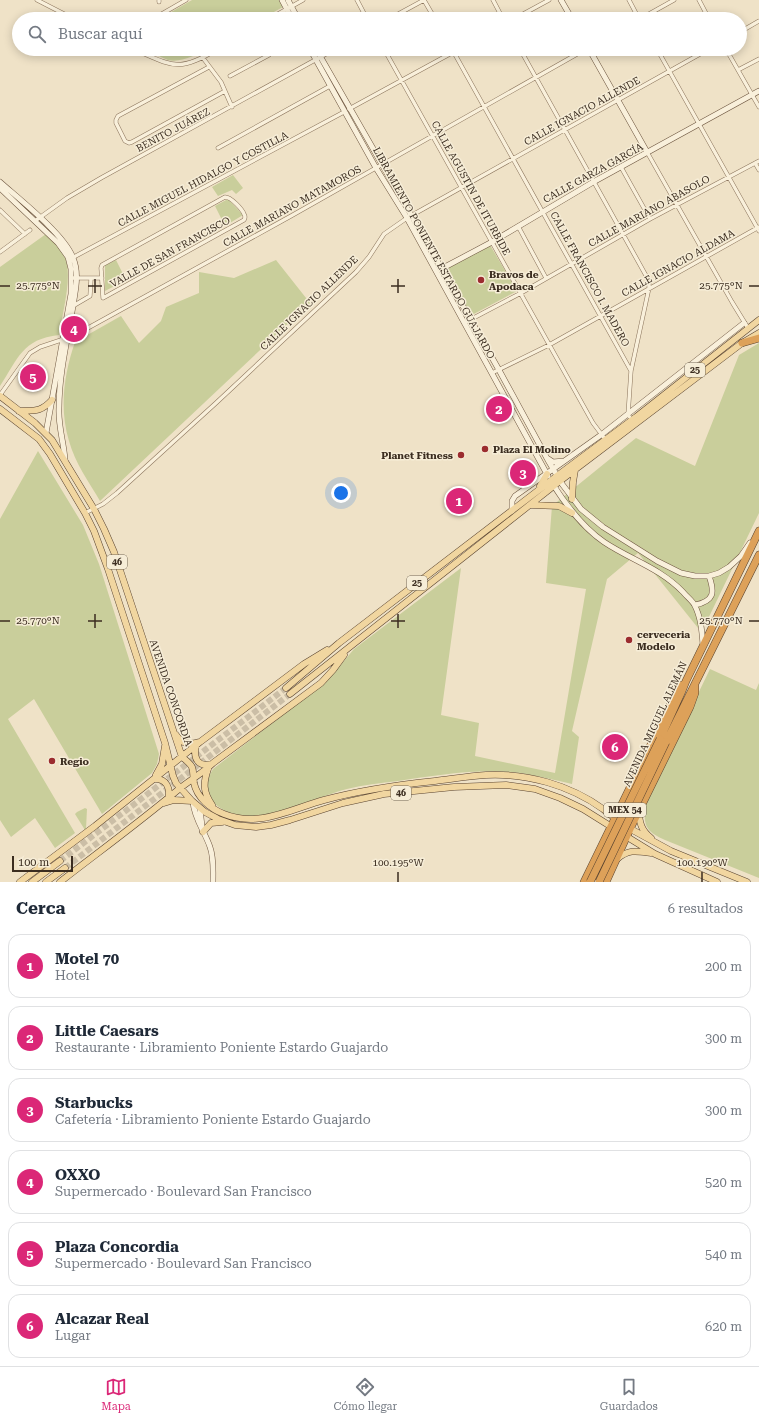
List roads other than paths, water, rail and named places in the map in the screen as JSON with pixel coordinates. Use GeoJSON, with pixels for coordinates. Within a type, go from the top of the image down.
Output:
{"type":"FeatureCollection","features":[{"type":"Feature","properties":{"kind":"highway"},"geometry":{"type":"LineString","coordinates":[[742,343],[759,338]]}},
{"type":"Feature","properties":{"kind":"highway","name":"AVENIDA MIGUEL ALEMÁN"},"geometry":{"type":"LineString","coordinates":[[590,882],[759,530]]}},
{"type":"Feature","properties":{"kind":"highway","name":"AVENIDA MIGUEL ALEMÁN"},"geometry":{"type":"LineString","coordinates":[[599,882],[759,555]]}},
{"type":"Feature","properties":{"kind":"highway"},"geometry":{"type":"LineString","coordinates":[[584,882],[601,844],[676,693],[686,680]]}},
{"type":"Feature","properties":{"kind":"highway"},"geometry":{"type":"LineString","coordinates":[[606,882],[626,837],[690,707],[695,693],[695,684]]}},
{"type":"Feature","properties":{"kind":"highway"},"geometry":{"type":"LineString","coordinates":[[627,792],[627,799],[630,804],[636,805],[644,801]]}},
{"type":"Feature","properties":{"kind":"highway"},"geometry":{"type":"LineString","coordinates":[[601,844],[606,842],[611,843],[615,846],[619,853]]}},
{"type":"Feature","properties":{"kind":"main road","name":"25"},"geometry":{"type":"LineString","coordinates":[[286,688],[339,643],[530,496],[559,478],[603,437],[746,326],[759,320]]}},
{"type":"Feature","properties":{"kind":"main road","name":"25"},"geometry":{"type":"LineString","coordinates":[[559,478],[575,470],[742,343],[759,333]]}},
{"type":"Feature","properties":{"kind":"main road","name":"AVENIDA CONCORDIA"},"geometry":{"type":"LineString","coordinates":[[0,396],[46,433],[66,460],[94,509],[114,552],[182,757],[191,764],[196,789],[202,799],[215,809],[232,817],[259,819],[281,815],[320,801],[363,790],[404,784],[497,775],[532,779],[558,786],[591,801],[630,829],[671,851]]}},
{"type":"Feature","properties":{"kind":"main road"},"geometry":{"type":"LineString","coordinates":[[19,411],[39,410],[52,400]]}},
{"type":"Feature","properties":{"kind":"main road","name":"AVENIDA CONCORDIA"},"geometry":{"type":"LineString","coordinates":[[0,408],[39,439],[50,454],[85,513],[102,550],[165,743],[174,780],[200,809],[212,817],[225,822],[248,827],[263,826],[290,820],[343,803],[384,794],[454,787],[506,785],[534,789],[560,798],[583,809],[655,854]]}},
{"type":"Feature","properties":{"kind":"main road"},"geometry":{"type":"LineString","coordinates":[[46,433],[50,454]]}},
{"type":"Feature","properties":{"kind":"main road"},"geometry":{"type":"LineString","coordinates":[[572,499],[575,470]]}},
{"type":"Feature","properties":{"kind":"main road"},"geometry":{"type":"LineString","coordinates":[[530,496],[542,484],[547,474]]}},
{"type":"Feature","properties":{"kind":"main road","name":"25"},"geometry":{"type":"LineString","coordinates":[[290,694],[346,652],[531,505],[552,483]]}},
{"type":"Feature","properties":{"kind":"main road"},"geometry":{"type":"LineString","coordinates":[[531,505],[559,506],[572,513]]}},
{"type":"Feature","properties":{"kind":"main road"},"geometry":{"type":"LineString","coordinates":[[20,882],[308,661],[339,643]]}},
{"type":"Feature","properties":{"kind":"main road"},"geometry":{"type":"LineString","coordinates":[[60,882],[163,803],[180,788],[208,769],[321,683],[339,663],[346,652]]}},
{"type":"Feature","properties":{"kind":"main road"},"geometry":{"type":"LineString","coordinates":[[173,731],[184,743],[198,744]]}},
{"type":"Feature","properties":{"kind":"main road"},"geometry":{"type":"LineString","coordinates":[[153,780],[162,764],[165,743]]}},
{"type":"Feature","properties":{"kind":"main road"},"geometry":{"type":"LineString","coordinates":[[198,744],[195,756],[198,761],[201,764],[206,765],[214,763]]}},
{"type":"Feature","properties":{"kind":"main road"},"geometry":{"type":"LineString","coordinates":[[208,769],[204,778],[204,791],[215,809]]}},
{"type":"Feature","properties":{"kind":"main road"},"geometry":{"type":"LineString","coordinates":[[153,780],[162,780],[168,785],[168,799]]}},
{"type":"Feature","properties":{"kind":"main road"},"geometry":{"type":"LineString","coordinates":[[163,803],[174,800],[192,801]]}},
{"type":"Feature","properties":{"kind":"main road"},"geometry":{"type":"LineString","coordinates":[[639,810],[640,823],[644,832],[671,851],[746,882]]}},
{"type":"Feature","properties":{"kind":"main road"},"geometry":{"type":"LineString","coordinates":[[203,831],[211,823],[225,822]]}},
{"type":"Feature","properties":{"kind":"main road"},"geometry":{"type":"LineString","coordinates":[[616,860],[625,853],[633,851],[655,854],[717,882]]}},
{"type":"Feature","properties":{"kind":"main road"},"geometry":{"type":"LineString","coordinates":[[32,882],[60,861]]}},
{"type":"Feature","properties":{"kind":"main road"},"geometry":{"type":"LineString","coordinates":[[46,882],[65,868]]}},
{"type":"Feature","properties":{"kind":"street"},"geometry":{"type":"LineString","coordinates":[[37,0],[60,12]]}},
{"type":"Feature","properties":{"kind":"street"},"geometry":{"type":"LineString","coordinates":[[165,12],[186,0]]}},
{"type":"Feature","properties":{"kind":"street"},"geometry":{"type":"LineString","coordinates":[[282,0],[292,12]]}},
{"type":"Feature","properties":{"kind":"street"},"geometry":{"type":"LineString","coordinates":[[288,0],[290,12]]}},
{"type":"Feature","properties":{"kind":"street"},"geometry":{"type":"LineString","coordinates":[[282,12],[302,0]]}},
{"type":"Feature","properties":{"kind":"street"},"geometry":{"type":"LineString","coordinates":[[357,0],[363,12]]}},
{"type":"Feature","properties":{"kind":"street"},"geometry":{"type":"LineString","coordinates":[[402,12],[424,0],[431,12]]}},
{"type":"Feature","properties":{"kind":"street"},"geometry":{"type":"LineString","coordinates":[[493,0],[499,12]]}},
{"type":"Feature","properties":{"kind":"street"},"geometry":{"type":"LineString","coordinates":[[527,12],[548,0]]}},
{"type":"Feature","properties":{"kind":"street"},"geometry":{"type":"LineString","coordinates":[[561,0],[568,12]]}},
{"type":"Feature","properties":{"kind":"street"},"geometry":{"type":"LineString","coordinates":[[629,0],[636,12]]}},
{"type":"Feature","properties":{"kind":"street"},"geometry":{"type":"LineString","coordinates":[[653,12],[674,0]]}},
{"type":"Feature","properties":{"kind":"street"},"geometry":{"type":"LineString","coordinates":[[699,0],[705,12]]}},
{"type":"Feature","properties":{"kind":"street"},"geometry":{"type":"LineString","coordinates":[[747,28],[759,21]]}},
{"type":"Feature","properties":{"kind":"street"},"geometry":{"type":"LineString","coordinates":[[149,56],[167,64],[178,66],[196,62],[206,56]]}},
{"type":"Feature","properties":{"kind":"street"},"geometry":{"type":"LineString","coordinates":[[230,76],[267,56]]}},
{"type":"Feature","properties":{"kind":"street","name":"BENITO JUÁREZ"},"geometry":{"type":"LineString","coordinates":[[37,219],[101,178],[232,107],[322,56]]}},
{"type":"Feature","properties":{"kind":"street","name":"CALLE AGUSTIN DE ITURBIDE"},"geometry":{"type":"LineString","coordinates":[[388,56],[593,423],[603,437]]}},
{"type":"Feature","properties":{"kind":"street","name":"CALLE MIGUEL HIDALGO Y COSTILLA"},"geometry":{"type":"LineString","coordinates":[[71,258],[347,110],[443,56]]}},
{"type":"Feature","properties":{"kind":"street","name":"CALLE FRANCISCO I. MADERO"},"geometry":{"type":"LineString","coordinates":[[456,56],[631,370]]}},
{"type":"Feature","properties":{"kind":"street"},"geometry":{"type":"LineString","coordinates":[[524,56],[647,277],[649,288],[631,370],[630,417]]}},
{"type":"Feature","properties":{"kind":"street","name":"CALLE MARIANO MATAMOROS"},"geometry":{"type":"LineString","coordinates":[[0,396],[30,353],[40,347],[65,339],[284,220],[573,56]]}},
{"type":"Feature","properties":{"kind":"street"},"geometry":{"type":"LineString","coordinates":[[593,56],[746,326]]}},
{"type":"Feature","properties":{"kind":"street"},"geometry":{"type":"LineString","coordinates":[[661,56],[759,229]]}},
{"type":"Feature","properties":{"kind":"street","name":"CALLE IGNACIO ALLENDE"},"geometry":{"type":"LineString","coordinates":[[85,513],[103,504],[117,493],[264,358],[356,272],[369,257],[384,234],[409,217],[565,128],[696,56]]}},
{"type":"Feature","properties":{"kind":"street"},"geometry":{"type":"LineString","coordinates":[[730,56],[759,107]]}},
{"type":"Feature","properties":{"kind":"street"},"geometry":{"type":"LineString","coordinates":[[203,58],[216,74],[232,107]]}},
{"type":"Feature","properties":{"kind":"street","name":"LIBRAMIENTO PONIENTE ESTARDO GUAJARDO"},"geometry":{"type":"LineString","coordinates":[[318,58],[330,86],[382,164],[436,272],[552,483],[572,513],[590,531],[604,542],[668,578],[695,605]]}},
{"type":"Feature","properties":{"kind":"street","name":"LIBRAMIENTO PONIENTE ESTARDO GUAJARDO"},"geometry":{"type":"LineString","coordinates":[[318,58],[347,110],[376,168],[442,268],[470,320],[500,370],[553,469],[572,499],[580,509],[602,527],[657,561],[681,573],[695,576],[709,576]]}},
{"type":"Feature","properties":{"kind":"street"},"geometry":{"type":"LineString","coordinates":[[738,70],[759,59]]}},
{"type":"Feature","properties":{"kind":"street"},"geometry":{"type":"LineString","coordinates":[[209,67],[118,116],[116,123],[125,141],[129,143],[132,142],[225,91]]}},
{"type":"Feature","properties":{"kind":"street"},"geometry":{"type":"LineString","coordinates":[[218,148],[330,86]]}},
{"type":"Feature","properties":{"kind":"street","name":"CALLE GARZA GARCÍA"},"geometry":{"type":"LineString","coordinates":[[436,272],[492,242],[595,181],[759,91]]}},
{"type":"Feature","properties":{"kind":"street"},"geometry":{"type":"LineString","coordinates":[[757,162],[759,170]]}},
{"type":"Feature","properties":{"kind":"street","name":"CALLE MARIANO ABASOLO"},"geometry":{"type":"LineString","coordinates":[[464,323],[521,293],[650,219],[757,162]]}},
{"type":"Feature","properties":{"kind":"street"},"geometry":{"type":"LineString","coordinates":[[621,167],[650,219]]}},
{"type":"Feature","properties":{"kind":"street"},"geometry":{"type":"LineString","coordinates":[[0,182],[37,219]]}},
{"type":"Feature","properties":{"kind":"street"},"geometry":{"type":"LineString","coordinates":[[0,188],[64,243],[71,258],[74,279],[71,307],[46,433]]}},
{"type":"Feature","properties":{"kind":"street","name":"VALLE DE SAN FRANCISCO"},"geometry":{"type":"LineString","coordinates":[[224,198],[230,198],[244,214],[245,219],[243,222],[103,298],[98,285],[102,278],[102,265],[224,198]]}},
{"type":"Feature","properties":{"kind":"street"},"geometry":{"type":"LineString","coordinates":[[0,210],[25,234]]}},
{"type":"Feature","properties":{"kind":"street"},"geometry":{"type":"LineString","coordinates":[[518,226],[546,278]]}},
{"type":"Feature","properties":{"kind":"street","name":"CALLE IGNACIO ALDAMA"},"geometry":{"type":"LineString","coordinates":[[492,374],[549,345],[706,256],[759,229]]}},
{"type":"Feature","properties":{"kind":"street"},"geometry":{"type":"LineString","coordinates":[[0,245],[2,250],[30,230]]}},
{"type":"Feature","properties":{"kind":"street"},"geometry":{"type":"LineString","coordinates":[[71,307],[90,296],[91,278]]}},
{"type":"Feature","properties":{"kind":"street"},"geometry":{"type":"LineString","coordinates":[[74,279],[102,278]]}},
{"type":"Feature","properties":{"kind":"street"},"geometry":{"type":"LineString","coordinates":[[91,285],[98,285]]}},
{"type":"Feature","properties":{"kind":"street"},"geometry":{"type":"LineString","coordinates":[[65,339],[58,410],[66,460]]}},
{"type":"Feature","properties":{"kind":"street"},"geometry":{"type":"LineString","coordinates":[[512,511],[512,501],[515,496],[553,469],[603,437]]}},
{"type":"Feature","properties":{"kind":"street"},"geometry":{"type":"LineString","coordinates":[[547,458],[550,461],[559,462],[567,460]]}},
{"type":"Feature","properties":{"kind":"street"},"geometry":{"type":"LineString","coordinates":[[703,645],[701,624],[695,605],[702,603],[711,597],[713,593],[713,586],[709,576],[719,573],[729,567],[741,556],[759,530]]}},
{"type":"Feature","properties":{"kind":"street"},"geometry":{"type":"LineString","coordinates":[[192,801],[194,810],[212,855],[213,882]]}},
{"type":"Feature","properties":{"kind":"street"},"geometry":{"type":"LineString","coordinates":[[200,809],[203,831]]}},
{"type":"Feature","properties":{"kind":"tunnel"},"geometry":{"type":"LineString","coordinates":[[60,861],[286,688]]}},
{"type":"Feature","properties":{"kind":"tunnel"},"geometry":{"type":"LineString","coordinates":[[65,868],[290,694]]}},
{"type":"Feature","properties":{"kind":"place","name":"Bravos de Apodaca"},"geometry":{"type":"Point","coordinates":[481,280]}},
{"type":"Feature","properties":{"kind":"place","name":"OXXO"},"geometry":{"type":"Point","coordinates":[74,329]}},
{"type":"Feature","properties":{"kind":"place","name":"Plaza Concordia"},"geometry":{"type":"Point","coordinates":[33,377]}},
{"type":"Feature","properties":{"kind":"place","name":"Little Caesars"},"geometry":{"type":"Point","coordinates":[499,409]}},
{"type":"Feature","properties":{"kind":"place","name":"Plaza El Molino"},"geometry":{"type":"Point","coordinates":[485,449]}},
{"type":"Feature","properties":{"kind":"place","name":"Planet Fitness"},"geometry":{"type":"Point","coordinates":[461,455]}},
{"type":"Feature","properties":{"kind":"place","name":"Starbucks"},"geometry":{"type":"Point","coordinates":[523,473]}},
{"type":"Feature","properties":{"kind":"place","name":"Motel 70"},"geometry":{"type":"Point","coordinates":[459,501]}},
{"type":"Feature","properties":{"kind":"place","name":"cerveceria Modelo"},"geometry":{"type":"Point","coordinates":[629,640]}},
{"type":"Feature","properties":{"kind":"place","name":"Alcazar Real"},"geometry":{"type":"Point","coordinates":[615,747]}},
{"type":"Feature","properties":{"kind":"place","name":"Regio"},"geometry":{"type":"Point","coordinates":[52,761]}}]}
